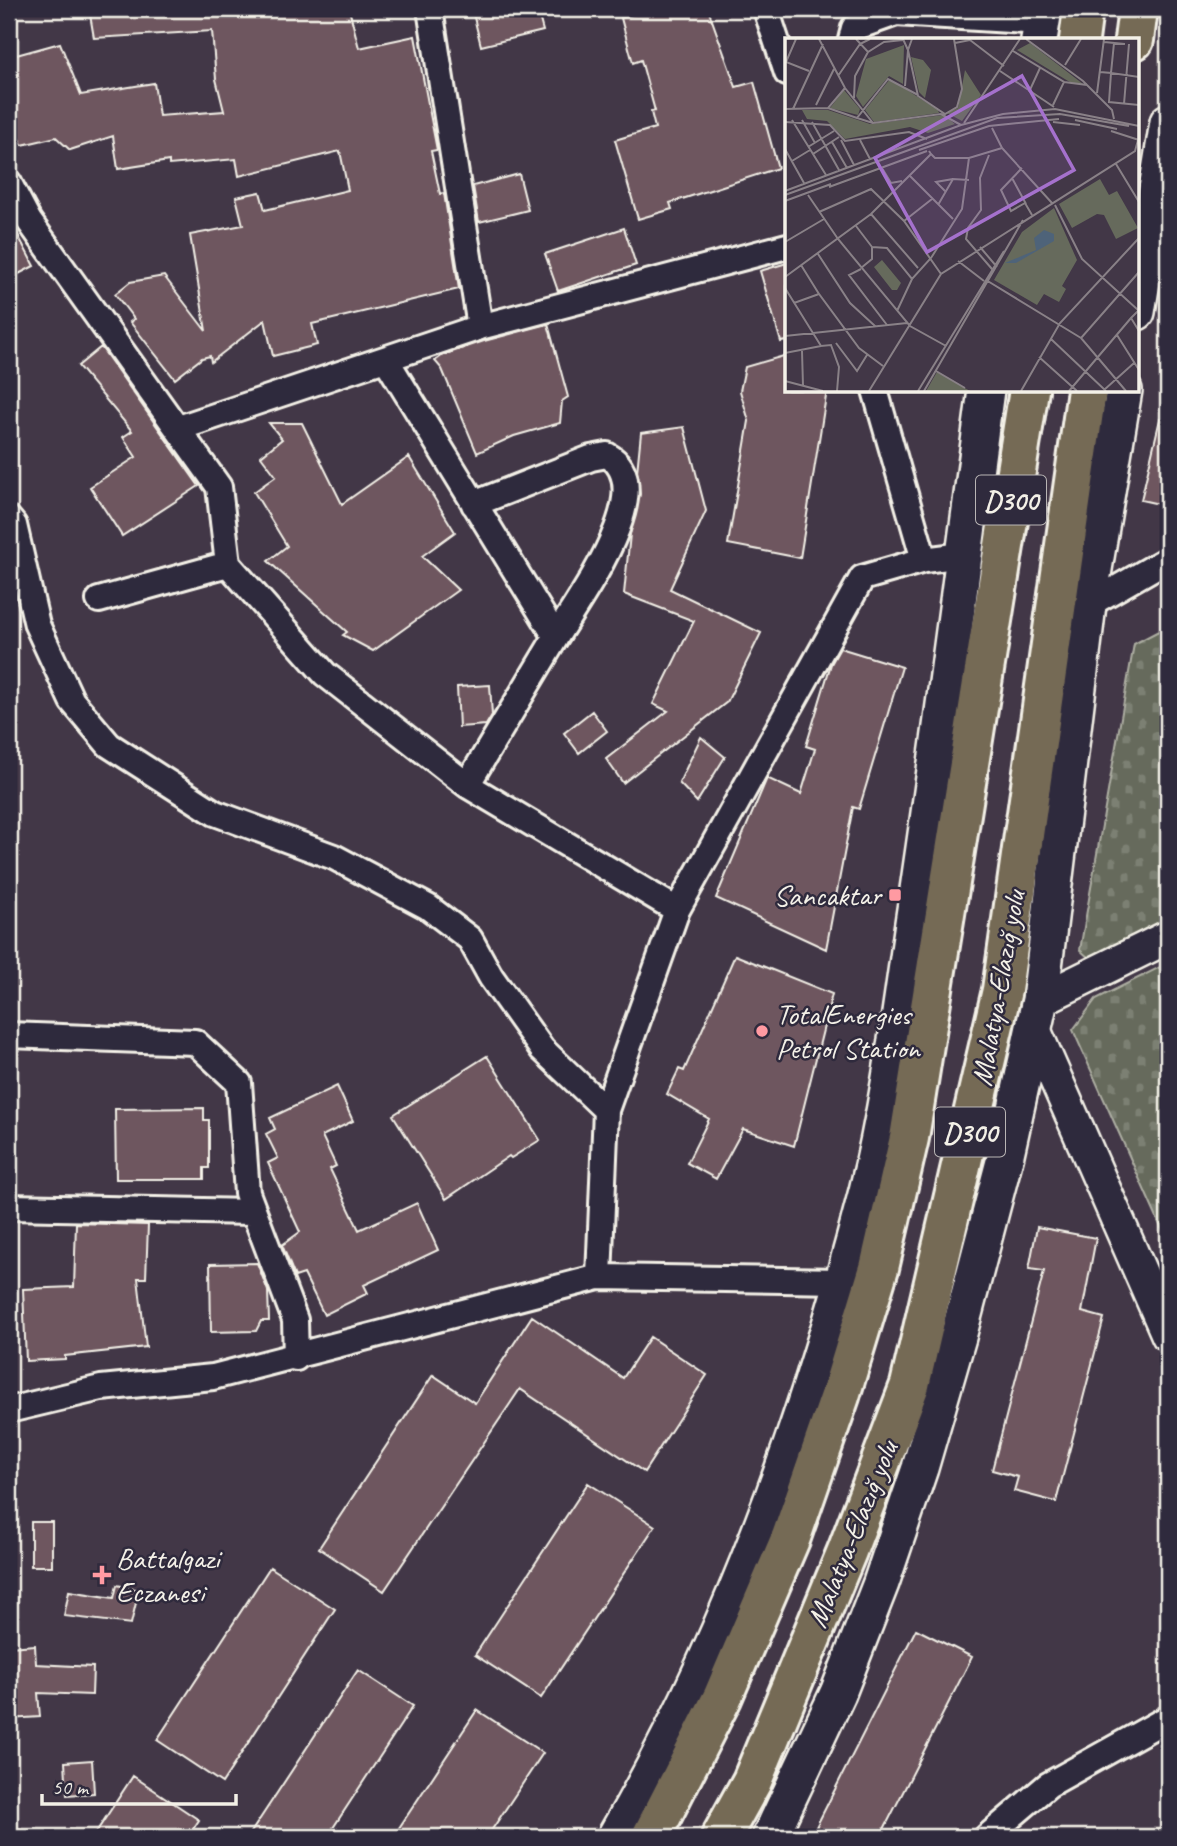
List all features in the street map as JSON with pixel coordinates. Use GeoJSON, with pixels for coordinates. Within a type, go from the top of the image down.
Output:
{"type":"FeatureCollection","features":[{"type":"Feature","properties":{"kind":"highway"},"geometry":{"type":"LineString","coordinates":[[1079,38],[1083,9]]}},
{"type":"Feature","properties":{"kind":"highway"},"geometry":{"type":"LineString","coordinates":[[1133,38],[1138,9]]}},
{"type":"Feature","properties":{"kind":"highway","name":"Malatya-Elazığ yolu"},"geometry":{"type":"LineString","coordinates":[[652,1837],[722,1698],[791,1537],[840,1396],[875,1281],[909,1138],[1029,392]]}},
{"type":"Feature","properties":{"kind":"highway","name":"Malatya-Elazığ yolu"},"geometry":{"type":"LineString","coordinates":[[720,1837],[757,1768],[847,1551],[910,1385],[1002,990],[1087,392]]}},
{"type":"Feature","properties":{"kind":"main road"},"geometry":{"type":"LineString","coordinates":[[1138,309],[1157,253],[1162,163],[1168,122]]}},
{"type":"Feature","properties":{"kind":"main road"},"geometry":{"type":"LineString","coordinates":[[1138,214],[1162,163]]}},
{"type":"Feature","properties":{"kind":"main road"},"geometry":{"type":"LineString","coordinates":[[614,1837],[698,1680],[749,1560],[800,1415],[867,1189],[892,1062],[952,662],[963,555],[986,392]]}},
{"type":"Feature","properties":{"kind":"main road"},"geometry":{"type":"LineString","coordinates":[[770,1837],[838,1693],[881,1583],[920,1468],[1006,1154],[1037,1013],[1088,605],[1124,392]]}},
{"type":"Feature","properties":{"kind":"street"},"geometry":{"type":"LineString","coordinates":[[430,9],[480,327]]}},
{"type":"Feature","properties":{"kind":"street"},"geometry":{"type":"LineString","coordinates":[[766,9],[785,67]]}},
{"type":"Feature","properties":{"kind":"street"},"geometry":{"type":"LineString","coordinates":[[852,38],[854,28],[896,13],[1042,24]]}},
{"type":"Feature","properties":{"kind":"street"},"geometry":{"type":"LineString","coordinates":[[9,183],[29,221],[219,487],[228,564],[325,674],[467,785],[677,910]]}},
{"type":"Feature","properties":{"kind":"street"},"geometry":{"type":"LineString","coordinates":[[179,428],[387,361],[480,327],[785,247]]}},
{"type":"Feature","properties":{"kind":"street"},"geometry":{"type":"LineString","coordinates":[[387,361],[556,637]]}},
{"type":"Feature","properties":{"kind":"street"},"geometry":{"type":"LineString","coordinates":[[875,392],[924,560]]}},
{"type":"Feature","properties":{"kind":"street"},"geometry":{"type":"LineString","coordinates":[[467,785],[613,540],[624,513],[624,473],[619,464],[607,455],[591,458],[474,504]]}},
{"type":"Feature","properties":{"kind":"street"},"geometry":{"type":"LineString","coordinates":[[9,519],[23,562],[37,625],[72,701],[109,745],[215,813],[334,857],[428,907],[470,939],[491,976],[542,1049],[606,1110]]}},
{"type":"Feature","properties":{"kind":"street"},"geometry":{"type":"LineString","coordinates":[[599,1277],[606,1110],[677,910],[862,578],[924,560],[963,555]]}},
{"type":"Feature","properties":{"kind":"street"},"geometry":{"type":"LineString","coordinates":[[1053,626],[1168,559]]}},
{"type":"Feature","properties":{"kind":"street"},"geometry":{"type":"LineString","coordinates":[[99,600],[228,564]]}},
{"type":"Feature","properties":{"kind":"street"},"geometry":{"type":"LineString","coordinates":[[1168,937],[1037,1013],[1168,1335]]}},
{"type":"Feature","properties":{"kind":"street"},"geometry":{"type":"LineString","coordinates":[[9,1035],[195,1042],[239,1083],[247,1193],[295,1320],[297,1356]]}},
{"type":"Feature","properties":{"kind":"street"},"geometry":{"type":"LineString","coordinates":[[9,1207],[252,1212]]}},
{"type":"Feature","properties":{"kind":"street"},"geometry":{"type":"LineString","coordinates":[[9,1410],[101,1388],[213,1377],[599,1277],[841,1281]]}},
{"type":"Feature","properties":{"kind":"street"},"geometry":{"type":"LineString","coordinates":[[992,1836],[1048,1784],[1168,1718]]}},
{"type":"Feature","properties":{"kind":"green space"},"geometry":{"type":"Polygon","coordinates":[[[1168,626],[1168,927],[1090,959],[1080,950],[1134,644],[1168,626]]]}},
{"type":"Feature","properties":{"kind":"green space"},"geometry":{"type":"Polygon","coordinates":[[[1168,963],[1168,1243],[1073,1030],[1096,999],[1168,963]]]}},
{"type":"Feature","properties":{"kind":"building"},"geometry":{"type":"Polygon","coordinates":[[[89,9],[349,9],[359,48],[415,36],[437,150],[431,151],[440,194],[444,193],[459,289],[312,324],[317,345],[273,356],[265,320],[211,362],[210,356],[202,358],[175,379],[130,322],[134,319],[115,294],[130,282],[164,276],[206,331],[190,235],[243,225],[236,197],[260,192],[265,210],[348,190],[340,151],[239,176],[236,159],[169,165],[169,161],[118,169],[113,136],[70,150],[56,137],[22,145],[9,120],[9,57],[60,43],[81,95],[154,83],[159,116],[224,111],[216,79],[212,31],[94,38],[89,9]]]}},
{"type":"Feature","properties":{"kind":"building"},"geometry":{"type":"Polygon","coordinates":[[[472,9],[537,9],[543,31],[481,46],[472,9]]]}},
{"type":"Feature","properties":{"kind":"building"},"geometry":{"type":"Polygon","coordinates":[[[654,9],[708,9],[736,87],[754,82],[778,168],[670,203],[672,209],[638,219],[615,140],[655,128],[651,112],[655,111],[641,60],[633,63],[621,18],[654,9]]]}},
{"type":"Feature","properties":{"kind":"building"},"geometry":{"type":"Polygon","coordinates":[[[519,174],[528,210],[479,222],[473,186],[519,174]]]}},
{"type":"Feature","properties":{"kind":"building"},"geometry":{"type":"Polygon","coordinates":[[[9,218],[34,266],[9,279],[9,218]]]}},
{"type":"Feature","properties":{"kind":"building"},"geometry":{"type":"Polygon","coordinates":[[[624,228],[636,265],[558,291],[545,254],[624,228]]]}},
{"type":"Feature","properties":{"kind":"building"},"geometry":{"type":"Polygon","coordinates":[[[785,264],[785,341],[781,342],[760,271],[785,264]]]}},
{"type":"Feature","properties":{"kind":"building"},"geometry":{"type":"Polygon","coordinates":[[[548,324],[568,397],[562,401],[560,423],[514,436],[477,453],[442,369],[435,361],[443,355],[484,341],[548,324]]]}},
{"type":"Feature","properties":{"kind":"building"},"geometry":{"type":"Polygon","coordinates":[[[101,347],[199,486],[122,536],[90,487],[136,457],[123,437],[132,431],[78,366],[101,347]]]}},
{"type":"Feature","properties":{"kind":"building"},"geometry":{"type":"Polygon","coordinates":[[[785,356],[785,392],[827,392],[800,558],[728,544],[749,421],[740,391],[745,367],[785,356]]]}},
{"type":"Feature","properties":{"kind":"building"},"geometry":{"type":"Polygon","coordinates":[[[1160,419],[1168,420],[1168,506],[1141,500],[1160,419]]]}},
{"type":"Feature","properties":{"kind":"building"},"geometry":{"type":"Polygon","coordinates":[[[269,423],[302,423],[342,504],[409,457],[455,532],[422,556],[458,590],[373,651],[343,635],[347,632],[268,561],[287,546],[254,492],[276,476],[261,456],[282,439],[269,423]]]}},
{"type":"Feature","properties":{"kind":"building"},"geometry":{"type":"Polygon","coordinates":[[[684,427],[706,511],[670,589],[761,633],[727,702],[623,783],[606,759],[668,711],[653,704],[694,621],[624,594],[630,534],[640,494],[637,472],[641,433],[684,427]]]}},
{"type":"Feature","properties":{"kind":"building"},"geometry":{"type":"Polygon","coordinates":[[[840,648],[902,667],[859,809],[853,807],[826,949],[716,898],[767,778],[801,794],[815,749],[806,746],[831,664],[840,648]]]}},
{"type":"Feature","properties":{"kind":"building"},"geometry":{"type":"Polygon","coordinates":[[[490,685],[492,715],[486,725],[459,727],[457,687],[490,685]]]}},
{"type":"Feature","properties":{"kind":"building"},"geometry":{"type":"Polygon","coordinates":[[[592,711],[607,731],[579,753],[564,733],[592,711]]]}},
{"type":"Feature","properties":{"kind":"building"},"geometry":{"type":"Polygon","coordinates":[[[701,737],[725,757],[697,802],[679,783],[701,737]]]}},
{"type":"Feature","properties":{"kind":"building","name":"TotalEnergies Petrol Station"},"geometry":{"type":"Polygon","coordinates":[[[735,955],[832,994],[794,1146],[743,1129],[716,1179],[687,1163],[709,1119],[667,1094],[679,1069],[684,1071],[735,955]]]}},
{"type":"Feature","properties":{"kind":"building"},"geometry":{"type":"Polygon","coordinates":[[[487,1056],[540,1140],[511,1158],[509,1156],[446,1199],[393,1115],[487,1056]]]}},
{"type":"Feature","properties":{"kind":"building"},"geometry":{"type":"Polygon","coordinates":[[[337,1086],[353,1121],[322,1136],[336,1166],[330,1169],[359,1230],[417,1203],[438,1250],[364,1285],[368,1293],[324,1315],[304,1274],[295,1277],[282,1245],[300,1232],[268,1163],[278,1158],[266,1134],[275,1129],[270,1118],[337,1086]]]}},
{"type":"Feature","properties":{"kind":"building"},"geometry":{"type":"Polygon","coordinates":[[[204,1108],[204,1120],[209,1120],[209,1168],[204,1168],[204,1179],[116,1179],[115,1109],[204,1108]]]}},
{"type":"Feature","properties":{"kind":"building"},"geometry":{"type":"Polygon","coordinates":[[[76,1223],[148,1225],[146,1278],[138,1278],[146,1347],[65,1356],[65,1359],[26,1361],[23,1289],[74,1287],[76,1223]]]}},
{"type":"Feature","properties":{"kind":"building"},"geometry":{"type":"Polygon","coordinates":[[[1037,1227],[1096,1238],[1082,1312],[1104,1318],[1056,1502],[1014,1491],[1018,1477],[992,1470],[1044,1271],[1029,1269],[1037,1227]]]}},
{"type":"Feature","properties":{"kind":"building"},"geometry":{"type":"Polygon","coordinates":[[[257,1263],[268,1291],[269,1321],[261,1321],[256,1331],[211,1332],[210,1264],[257,1263]]]}},
{"type":"Feature","properties":{"kind":"building"},"geometry":{"type":"Polygon","coordinates":[[[532,1316],[623,1378],[650,1337],[707,1375],[644,1472],[520,1389],[384,1591],[319,1548],[433,1375],[475,1403],[532,1316]]]}},
{"type":"Feature","properties":{"kind":"building"},"geometry":{"type":"Polygon","coordinates":[[[588,1483],[655,1526],[541,1698],[475,1655],[588,1483]]]}},
{"type":"Feature","properties":{"kind":"building"},"geometry":{"type":"Polygon","coordinates":[[[31,1522],[52,1522],[52,1566],[31,1566],[31,1522]]]}},
{"type":"Feature","properties":{"kind":"building"},"geometry":{"type":"Polygon","coordinates":[[[270,1567],[335,1609],[222,1783],[157,1740],[270,1567]]]}},
{"type":"Feature","properties":{"kind":"building"},"geometry":{"type":"Polygon","coordinates":[[[117,1585],[139,1590],[131,1624],[64,1616],[69,1591],[114,1598],[117,1585]]]}},
{"type":"Feature","properties":{"kind":"building"},"geometry":{"type":"Polygon","coordinates":[[[916,1629],[972,1657],[880,1837],[837,1837],[816,1827],[916,1629]]]}},
{"type":"Feature","properties":{"kind":"building"},"geometry":{"type":"Polygon","coordinates":[[[35,1645],[36,1664],[93,1667],[92,1695],[38,1693],[40,1717],[9,1719],[9,1647],[35,1645]]]}},
{"type":"Feature","properties":{"kind":"building"},"geometry":{"type":"Polygon","coordinates":[[[358,1670],[413,1706],[327,1837],[248,1837],[358,1670]]]}},
{"type":"Feature","properties":{"kind":"building"},"geometry":{"type":"Polygon","coordinates":[[[477,1710],[543,1753],[487,1837],[393,1837],[477,1710]]]}},
{"type":"Feature","properties":{"kind":"building"},"geometry":{"type":"Polygon","coordinates":[[[92,1760],[94,1793],[67,1795],[65,1762],[92,1760]]]}},
{"type":"Feature","properties":{"kind":"building"},"geometry":{"type":"Polygon","coordinates":[[[133,1776],[199,1820],[188,1837],[93,1837],[133,1776]]]}},
{"type":"Feature","properties":{"kind":"place","name":"Sancaktar"},"geometry":{"type":"Point","coordinates":[895,895]}},
{"type":"Feature","properties":{"kind":"place","name":"TotalEnergies Petrol Station"},"geometry":{"type":"Point","coordinates":[762,1031]}},
{"type":"Feature","properties":{"kind":"place","name":"Battalgazi Eczanesi"},"geometry":{"type":"Point","coordinates":[102,1575]}}]}
